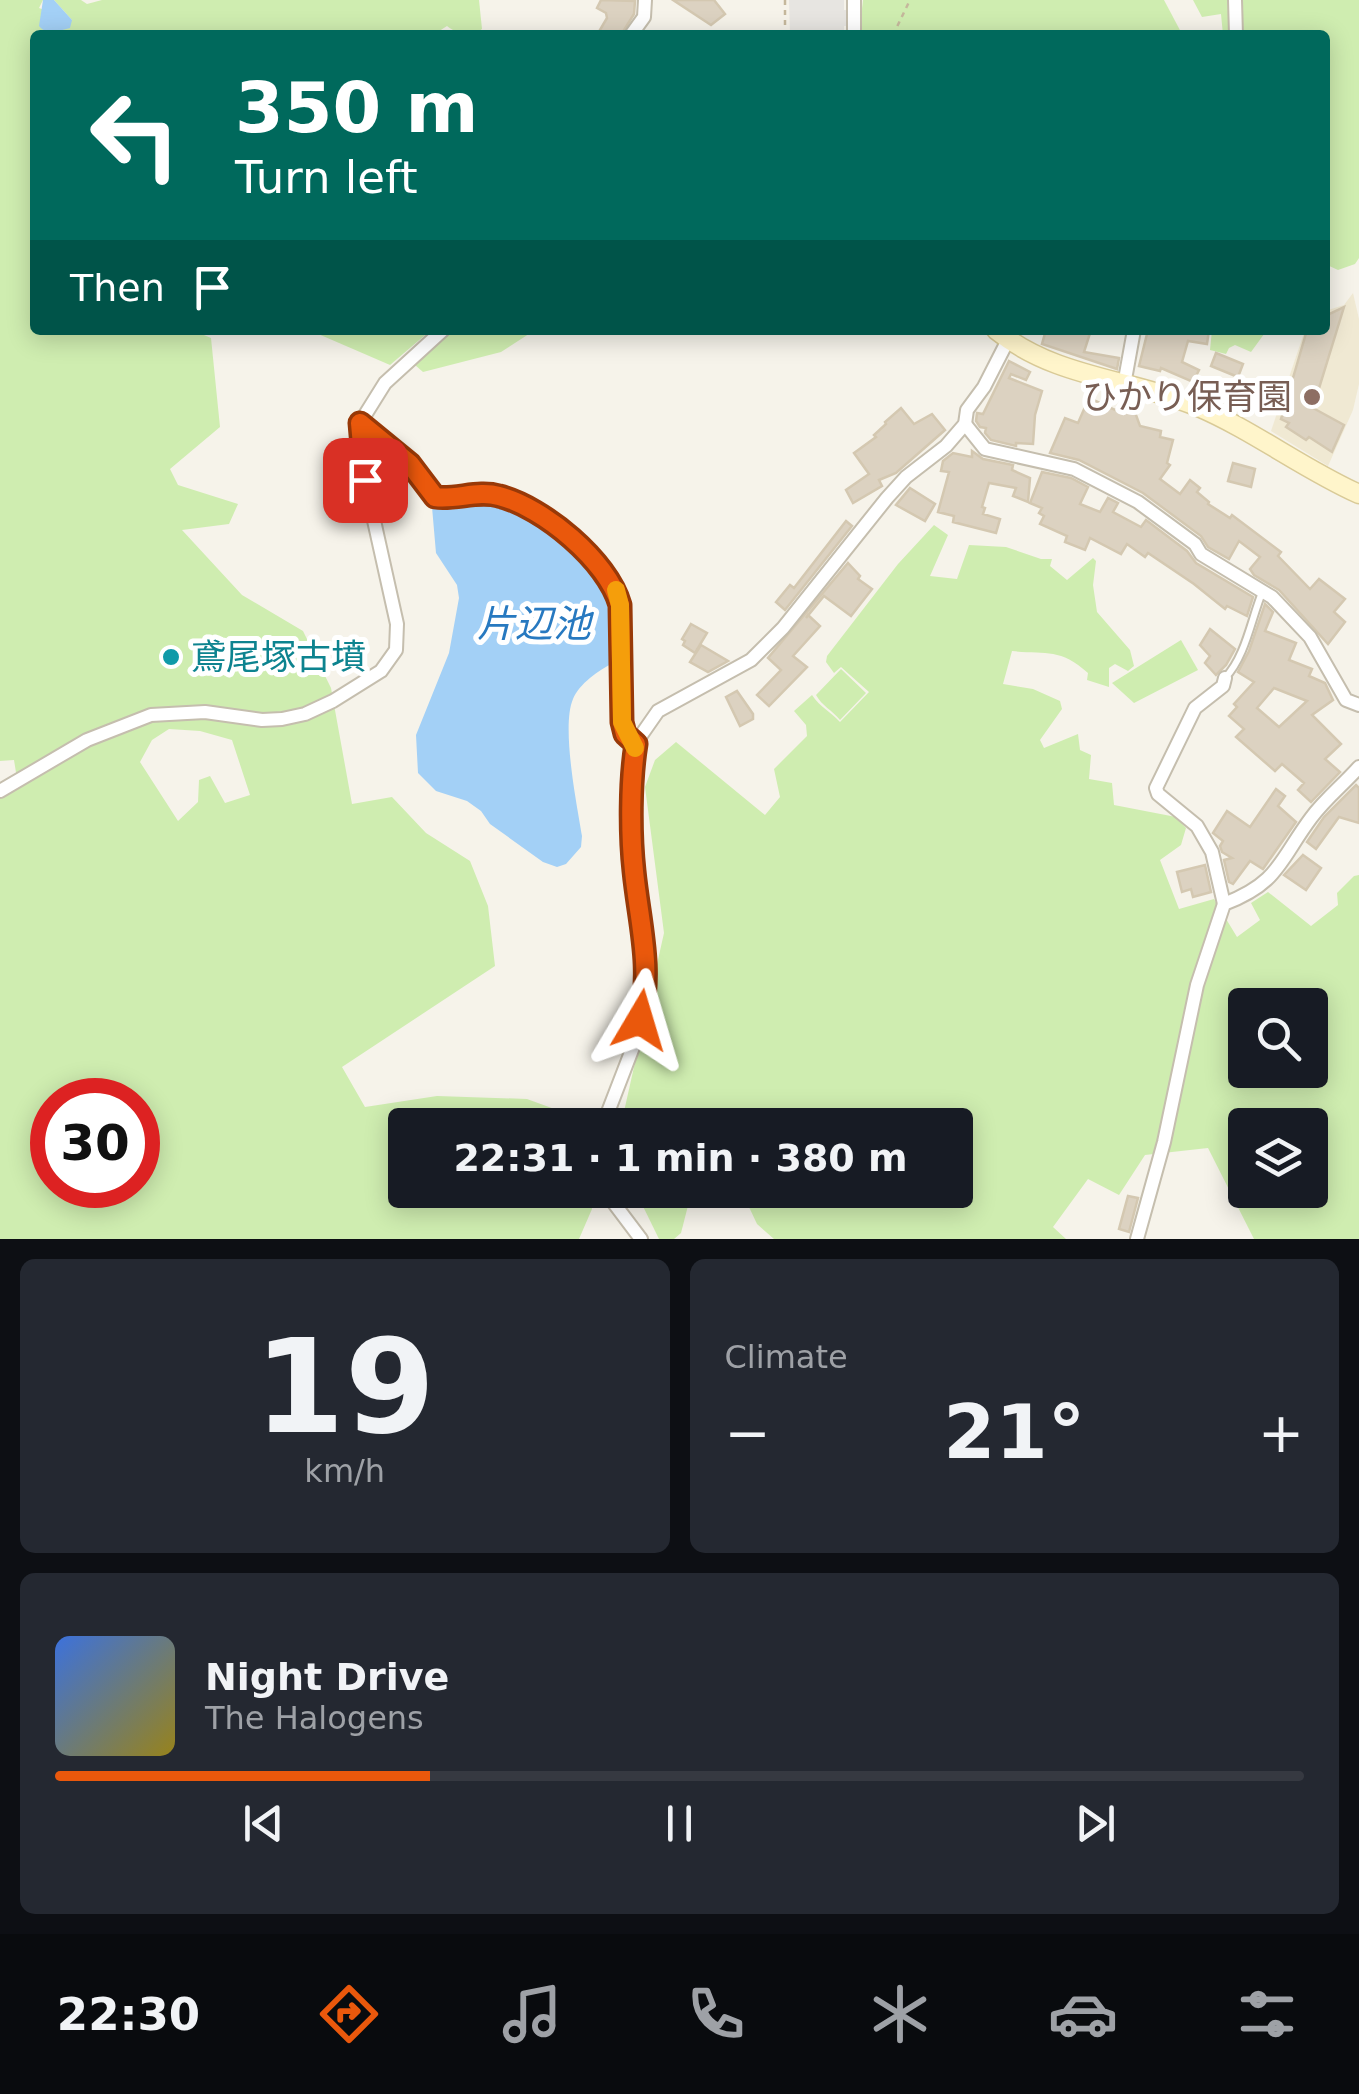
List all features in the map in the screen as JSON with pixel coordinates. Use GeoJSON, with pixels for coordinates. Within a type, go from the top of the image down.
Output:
{"type":"FeatureCollection","features":[{"type":"Feature","properties":{"kind":"street"},"geometry":{"type":"LineString","coordinates":[[635,30],[644,17],[645,0]]}},
{"type":"Feature","properties":{"kind":"street"},"geometry":{"type":"LineString","coordinates":[[854,0],[854,30]]}},
{"type":"Feature","properties":{"kind":"street"},"geometry":{"type":"LineString","coordinates":[[1235,0],[1236,30]]}},
{"type":"Feature","properties":{"kind":"street"},"geometry":{"type":"LineString","coordinates":[[0,792],[87,740],[152,715],[204,712],[282,719],[333,701],[381,671],[396,650],[398,624],[365,480],[360,423],[385,383],[438,335]]}},
{"type":"Feature","properties":{"kind":"street"},"geometry":{"type":"LineString","coordinates":[[610,1108],[635,1042],[646,998],[647,954],[634,868],[636,744],[658,710],[751,660],[783,628],[906,477],[946,446],[965,424],[967,410],[984,387],[1002,335],[1058,367],[1213,414],[1359,494]]}},
{"type":"Feature","properties":{"kind":"street"},"geometry":{"type":"LineString","coordinates":[[1124,385],[1133,335]]}},
{"type":"Feature","properties":{"kind":"street"},"geometry":{"type":"LineString","coordinates":[[360,423],[410,464],[435,497],[478,494],[515,502],[554,525],[605,572],[620,605],[622,722],[625,734],[636,744]]}},
{"type":"Feature","properties":{"kind":"street"},"geometry":{"type":"LineString","coordinates":[[965,424],[985,449],[1074,468],[1138,502],[1195,544],[1201,554],[1263,589],[1310,637],[1346,700],[1359,705]]}},
{"type":"Feature","properties":{"kind":"street"},"geometry":{"type":"LineString","coordinates":[[1137,1239],[1164,1142],[1197,985],[1224,904],[1212,852],[1197,826],[1158,794],[1156,788],[1195,708],[1222,686],[1225,678]]}},
{"type":"Feature","properties":{"kind":"street"},"geometry":{"type":"LineString","coordinates":[[1224,904],[1274,875],[1311,818],[1356,776]]}},
{"type":"Feature","properties":{"kind":"street"},"geometry":{"type":"LineString","coordinates":[[617,1208],[640,1239]]}},
{"type":"Feature","properties":{"kind":"lane"},"geometry":{"type":"LineString","coordinates":[[1225,678],[1240,662],[1247,629],[1263,589]]}},
{"type":"Feature","properties":{"kind":"path"},"geometry":{"type":"LineString","coordinates":[[785,0],[785,30]]}},
{"type":"Feature","properties":{"kind":"path"},"geometry":{"type":"LineString","coordinates":[[895,30],[910,0]]}},
{"type":"Feature","properties":{"kind":"shaded area"},"geometry":{"type":"Polygon","coordinates":[[[789,0],[844,0],[844,10],[851,10],[850,26],[844,26],[844,30],[790,30],[789,0]]]}},
{"type":"Feature","properties":{"kind":"shaded area"},"geometry":{"type":"Polygon","coordinates":[[[1353,293],[1359,319],[1359,384],[1353,410],[1328,466],[1271,431],[1303,335],[1330,335],[1330,309],[1344,305],[1353,293]]]}},
{"type":"Feature","properties":{"kind":"green space"},"geometry":{"type":"Polygon","coordinates":[[[0,0],[43,0],[39,8],[72,20],[54,0],[81,0],[87,4],[102,0],[479,0],[480,30],[454,30],[447,26],[441,30],[30,30],[30,335],[211,338],[220,427],[170,469],[178,485],[238,504],[229,524],[182,530],[242,595],[303,631],[331,688],[352,804],[392,797],[426,833],[470,861],[488,906],[495,966],[342,1067],[365,1107],[437,1096],[527,1099],[552,1108],[388,1108],[388,1208],[592,1208],[579,1239],[0,1239],[0,798],[18,785],[14,760],[0,761],[0,0]],[[169,729],[152,740],[140,762],[178,821],[198,802],[199,780],[210,776],[225,803],[250,795],[232,740],[200,731],[169,729]]]}},
{"type":"Feature","properties":{"kind":"green space"},"geometry":{"type":"Polygon","coordinates":[[[863,0],[1164,0],[1180,30],[860,30],[863,0]]]}},
{"type":"Feature","properties":{"kind":"green space"},"geometry":{"type":"Polygon","coordinates":[[[1193,0],[1359,0],[1359,258],[1355,264],[1338,270],[1330,266],[1330,30],[1223,30],[1221,14],[1202,17],[1193,0]]]}},
{"type":"Feature","properties":{"kind":"green space"},"geometry":{"type":"Polygon","coordinates":[[[321,335],[425,335],[390,365],[321,335]]]}},
{"type":"Feature","properties":{"kind":"green space"},"geometry":{"type":"Polygon","coordinates":[[[448,335],[527,335],[501,352],[423,372],[415,365],[448,335]]]}},
{"type":"Feature","properties":{"kind":"green space"},"geometry":{"type":"Polygon","coordinates":[[[1212,335],[1263,335],[1251,352],[1235,345],[1226,354],[1210,350],[1212,335]]]}},
{"type":"Feature","properties":{"kind":"green space"},"geometry":{"type":"Polygon","coordinates":[[[934,525],[948,535],[930,576],[957,579],[969,545],[1006,547],[1052,559],[1050,566],[1067,580],[1093,558],[1096,561],[1093,585],[1097,612],[1130,650],[1134,666],[1128,671],[1115,664],[1109,668],[1109,687],[1087,680],[1088,673],[1069,659],[1012,651],[1003,684],[1033,689],[1060,701],[1062,709],[1040,740],[1044,748],[1078,734],[1080,750],[1091,755],[1089,779],[1112,783],[1114,805],[1176,817],[1186,828],[1181,845],[1160,860],[1179,909],[1214,899],[1237,937],[1260,920],[1251,903],[1268,892],[1311,926],[1338,905],[1337,893],[1359,875],[1359,1239],[1254,1239],[1238,1208],[1328,1208],[1328,1108],[1228,1108],[1228,1188],[1208,1148],[1145,1155],[1119,1195],[1088,1179],[1053,1227],[1066,1239],[774,1239],[757,1224],[749,1208],[973,1208],[973,1108],[625,1108],[664,933],[645,787],[655,760],[676,742],[765,815],[780,797],[774,769],[807,736],[806,725],[794,711],[812,695],[840,722],[869,692],[841,667],[834,673],[826,662],[898,564],[934,525]]]}},
{"type":"Feature","properties":{"kind":"green space"},"geometry":{"type":"Polygon","coordinates":[[[1181,640],[1198,670],[1134,703],[1112,683],[1181,640]]]}},
{"type":"Feature","properties":{"kind":"green space"},"geometry":{"type":"Polygon","coordinates":[[[841,669],[866,693],[840,720],[816,695],[841,669]]]}},
{"type":"Feature","properties":{"kind":"green space"},"geometry":{"type":"Polygon","coordinates":[[[644,1208],[687,1208],[681,1233],[674,1239],[659,1239],[644,1208]]]}},
{"type":"Feature","properties":{"kind":"water"},"geometry":{"type":"Polygon","coordinates":[[[43,0],[54,0],[72,20],[70,28],[61,30],[39,26],[43,0]]]}},
{"type":"Feature","properties":{"kind":"water","name":"片辺池"},"geometry":{"type":"Polygon","coordinates":[[[485,501],[536,524],[591,572],[609,596],[613,663],[580,688],[570,712],[569,746],[581,847],[566,864],[557,867],[543,862],[490,824],[467,801],[436,791],[418,773],[416,735],[449,653],[459,598],[457,585],[436,553],[432,507],[485,501]]]}},
{"type":"Feature","properties":{"kind":"building"},"geometry":{"type":"Polygon","coordinates":[[[601,0],[635,1],[634,14],[624,30],[600,30],[607,18],[597,8],[601,0]]]}},
{"type":"Feature","properties":{"kind":"building"},"geometry":{"type":"Polygon","coordinates":[[[673,0],[714,0],[725,14],[711,25],[673,0]]]}},
{"type":"Feature","properties":{"kind":"building"},"geometry":{"type":"Polygon","coordinates":[[[1344,307],[1313,408],[1344,425],[1332,452],[1309,437],[1306,440],[1281,419],[1306,335],[1330,335],[1330,314],[1344,307]]]}},
{"type":"Feature","properties":{"kind":"building"},"geometry":{"type":"Polygon","coordinates":[[[1045,335],[1089,335],[1084,352],[1119,358],[1117,369],[1042,344],[1045,335]]]}},
{"type":"Feature","properties":{"kind":"building"},"geometry":{"type":"Polygon","coordinates":[[[1147,335],[1208,335],[1207,344],[1188,341],[1182,362],[1199,370],[1193,382],[1161,368],[1160,371],[1139,366],[1147,335]]]}},
{"type":"Feature","properties":{"kind":"building"},"geometry":{"type":"Polygon","coordinates":[[[1216,353],[1243,364],[1238,377],[1211,366],[1216,353]]]}},
{"type":"Feature","properties":{"kind":"building"},"geometry":{"type":"Polygon","coordinates":[[[1009,361],[1030,372],[1026,380],[1011,374],[1009,378],[1042,391],[1033,444],[1016,446],[991,440],[986,428],[976,421],[1009,361]]]}},
{"type":"Feature","properties":{"kind":"building"},"geometry":{"type":"Polygon","coordinates":[[[1089,398],[1115,410],[1132,404],[1140,426],[1161,431],[1160,437],[1173,440],[1167,463],[1170,465],[1160,479],[1180,494],[1190,480],[1200,488],[1197,492],[1208,504],[1230,518],[1232,515],[1281,552],[1278,556],[1310,589],[1319,579],[1345,599],[1334,612],[1345,622],[1328,644],[1279,590],[1254,575],[1250,569],[1260,557],[1239,541],[1229,559],[1208,547],[1201,536],[1143,493],[1079,460],[1050,453],[1065,418],[1078,423],[1089,398]]]}},
{"type":"Feature","properties":{"kind":"building"},"geometry":{"type":"Polygon","coordinates":[[[901,408],[914,424],[932,414],[945,430],[896,473],[879,480],[882,486],[853,503],[846,490],[869,474],[854,453],[876,437],[901,408]]]}},
{"type":"Feature","properties":{"kind":"building"},"geometry":{"type":"Polygon","coordinates":[[[972,451],[983,459],[1013,465],[1012,470],[1030,478],[1028,502],[1013,496],[1016,488],[989,483],[982,507],[983,514],[1000,519],[996,533],[953,522],[954,516],[938,512],[949,472],[941,471],[943,461],[953,453],[972,457],[972,451]]]}},
{"type":"Feature","properties":{"kind":"building"},"geometry":{"type":"Polygon","coordinates":[[[1233,463],[1255,469],[1251,487],[1228,481],[1233,463]]]}},
{"type":"Feature","properties":{"kind":"building"},"geometry":{"type":"Polygon","coordinates":[[[1042,472],[1071,478],[1088,487],[1080,504],[1100,512],[1108,498],[1118,503],[1113,512],[1141,527],[1146,520],[1187,551],[1196,563],[1253,597],[1247,616],[1227,606],[1225,609],[1148,553],[1145,557],[1127,544],[1121,554],[1090,538],[1085,550],[1065,542],[1067,536],[1040,524],[1042,508],[1030,503],[1042,472]]]}},
{"type":"Feature","properties":{"kind":"building"},"geometry":{"type":"Polygon","coordinates":[[[910,488],[935,504],[925,521],[896,505],[910,488]]]}},
{"type":"Feature","properties":{"kind":"building"},"geometry":{"type":"Polygon","coordinates":[[[846,521],[852,526],[785,610],[776,602],[790,585],[794,588],[846,521]]]}},
{"type":"Feature","properties":{"kind":"building"},"geometry":{"type":"Polygon","coordinates":[[[848,563],[860,576],[858,579],[872,589],[851,616],[824,596],[808,615],[820,626],[793,656],[807,667],[769,706],[757,695],[781,670],[768,658],[848,563]]]}},
{"type":"Feature","properties":{"kind":"building"},"geometry":{"type":"Polygon","coordinates":[[[1265,604],[1273,612],[1265,631],[1296,643],[1289,660],[1312,669],[1309,676],[1325,683],[1333,700],[1312,715],[1341,744],[1325,759],[1340,772],[1311,802],[1298,790],[1304,783],[1282,764],[1275,771],[1236,737],[1244,729],[1229,716],[1237,707],[1234,704],[1254,682],[1238,672],[1265,604]],[[1274,688],[1257,708],[1279,727],[1307,701],[1274,688]]]}},
{"type":"Feature","properties":{"kind":"building"},"geometry":{"type":"Polygon","coordinates":[[[691,624],[707,633],[695,653],[683,645],[682,639],[691,624]]]}},
{"type":"Feature","properties":{"kind":"building"},"geometry":{"type":"Polygon","coordinates":[[[1210,629],[1235,649],[1216,675],[1205,663],[1210,656],[1200,645],[1210,629]]]}},
{"type":"Feature","properties":{"kind":"building"},"geometry":{"type":"Polygon","coordinates":[[[701,645],[728,661],[708,672],[690,662],[701,645]]]}},
{"type":"Feature","properties":{"kind":"building"},"geometry":{"type":"Polygon","coordinates":[[[737,691],[753,714],[753,719],[740,726],[726,697],[737,691]]]}},
{"type":"Feature","properties":{"kind":"building"},"geometry":{"type":"Polygon","coordinates":[[[1356,785],[1359,823],[1339,817],[1316,849],[1307,842],[1324,817],[1356,785]]]}},
{"type":"Feature","properties":{"kind":"building"},"geometry":{"type":"Polygon","coordinates":[[[1276,789],[1285,796],[1278,806],[1296,822],[1263,869],[1250,861],[1233,884],[1229,882],[1224,860],[1232,858],[1222,852],[1223,841],[1213,833],[1227,811],[1250,827],[1276,789]]]}},
{"type":"Feature","properties":{"kind":"building"},"geometry":{"type":"Polygon","coordinates":[[[1303,855],[1321,868],[1306,890],[1284,875],[1303,855]]]}},
{"type":"Feature","properties":{"kind":"building"},"geometry":{"type":"Polygon","coordinates":[[[1205,865],[1211,892],[1193,897],[1191,889],[1182,892],[1177,872],[1205,865]]]}},
{"type":"Feature","properties":{"kind":"building"},"geometry":{"type":"Polygon","coordinates":[[[1128,1196],[1138,1198],[1129,1232],[1119,1229],[1128,1196]]]}},
{"type":"Feature","properties":{"kind":"slow traffic"},"geometry":{"type":"LineString","coordinates":[[616,590],[620,605],[622,722],[635,748]]}},
{"type":"Feature","properties":{"kind":"place","name":"ひかり保育園"},"geometry":{"type":"Point","coordinates":[1312,397]}},
{"type":"Feature","properties":{"kind":"place","name":"鳶尾塚古墳"},"geometry":{"type":"Point","coordinates":[171,657]}},
{"type":"Feature","properties":{"kind":"route"},"geometry":{"type":"LineString","coordinates":[[365,480],[360,423],[410,464],[435,497],[478,494],[515,502],[554,525],[605,572],[615,588],[620,605],[622,722],[625,734],[636,744],[634,868],[647,954],[646,998],[640,1020]]}}]}
